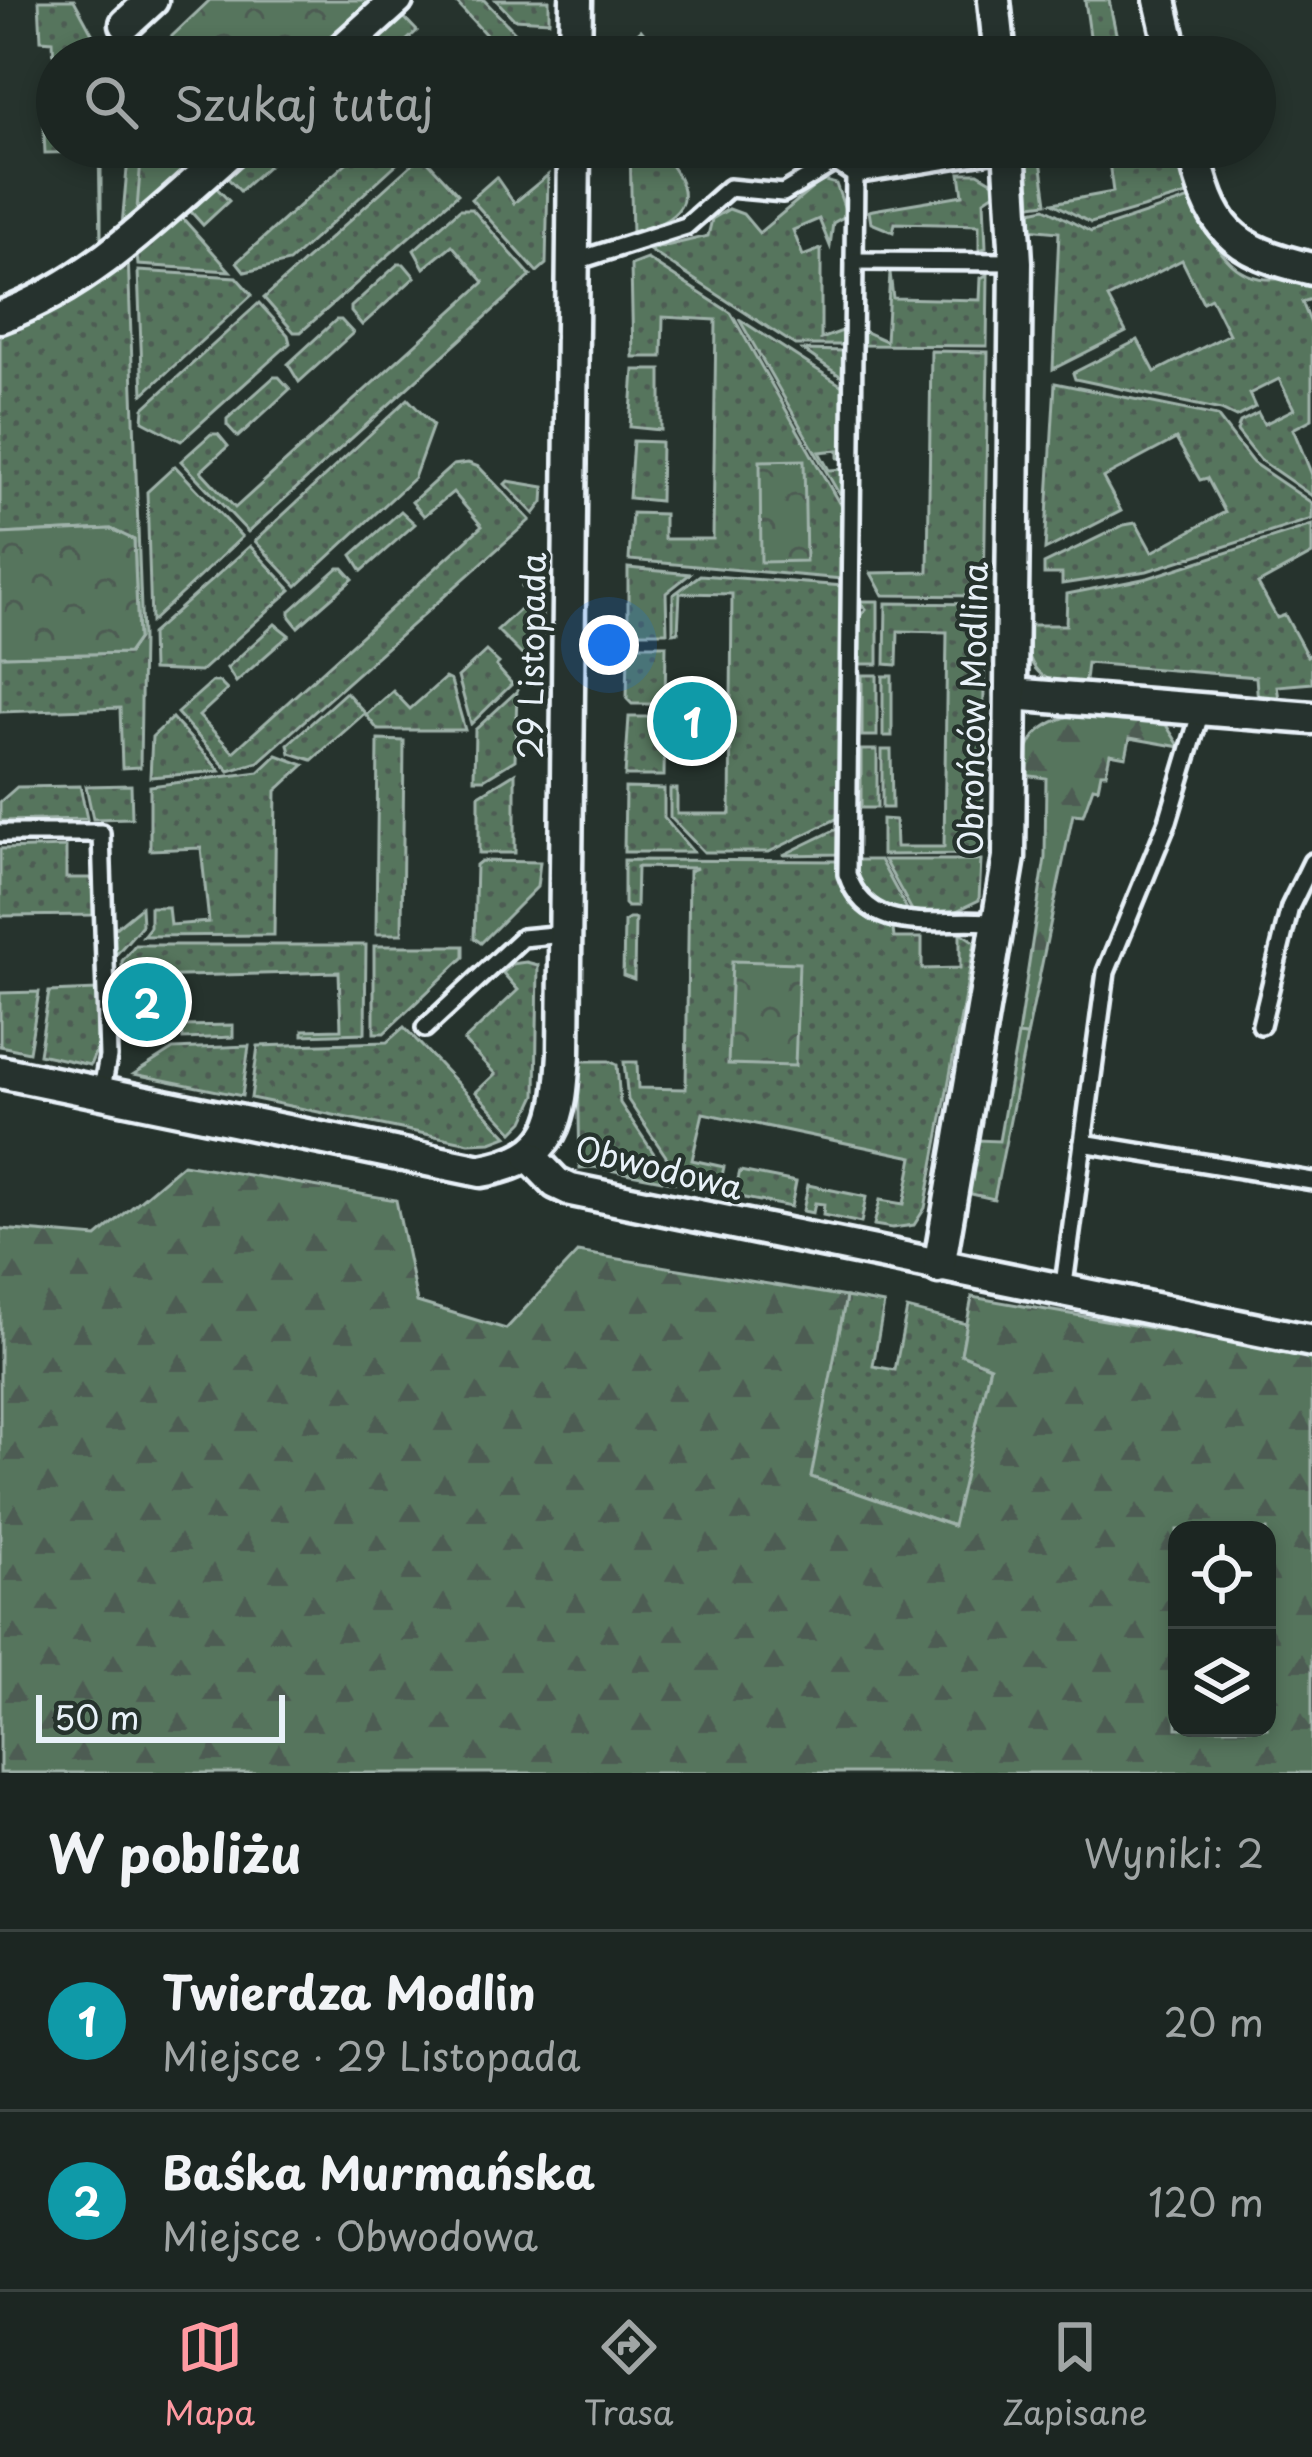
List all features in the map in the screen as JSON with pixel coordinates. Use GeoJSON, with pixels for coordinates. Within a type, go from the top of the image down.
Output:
{"type":"FeatureCollection","features":[{"type":"Feature","properties":{"kind":"street"},"geometry":{"type":"LineString","coordinates":[[125,24],[152,0]]}},
{"type":"Feature","properties":{"kind":"street"},"geometry":{"type":"LineString","coordinates":[[357,36],[397,0]]}},
{"type":"Feature","properties":{"kind":"street"},"geometry":{"type":"LineString","coordinates":[[575,36],[576,0]]}},
{"type":"Feature","properties":{"kind":"street"},"geometry":{"type":"LineString","coordinates":[[994,0],[998,36]]}},
{"type":"Feature","properties":{"kind":"street"},"geometry":{"type":"LineString","coordinates":[[1160,0],[1168,36]]}},
{"type":"Feature","properties":{"kind":"street"},"geometry":{"type":"LineString","coordinates":[[0,317],[109,258],[211,168]]}},
{"type":"Feature","properties":{"kind":"street","name":"29 Listopada"},"geometry":{"type":"LineString","coordinates":[[530,1156],[553,1131],[562,1102],[574,168]]}},
{"type":"Feature","properties":{"kind":"street","name":"Obrońców Modlina"},"geometry":{"type":"LineString","coordinates":[[940,1267],[1009,857],[1016,262],[1010,168]]}},
{"type":"Feature","properties":{"kind":"street"},"geometry":{"type":"LineString","coordinates":[[1198,168],[1207,202],[1234,240],[1267,259],[1312,269]]}},
{"type":"Feature","properties":{"kind":"street"},"geometry":{"type":"LineString","coordinates":[[1011,694],[1312,718]]}},
{"type":"Feature","properties":{"kind":"street","name":"Obwodowa"},"geometry":{"type":"LineString","coordinates":[[0,1072],[454,1167],[481,1171],[530,1156],[556,1183],[571,1190],[1312,1341]]}},
{"type":"Feature","properties":{"kind":"lane"},"geometry":{"type":"LineString","coordinates":[[573,262],[686,226],[729,188],[783,193],[825,168]]}},
{"type":"Feature","properties":{"kind":"lane"},"geometry":{"type":"LineString","coordinates":[[844,168],[855,175],[895,168]]}},
{"type":"Feature","properties":{"kind":"lane"},"geometry":{"type":"LineString","coordinates":[[855,175],[847,874],[853,892],[866,906],[889,916],[917,923],[1000,923]]}},
{"type":"Feature","properties":{"kind":"lane"},"geometry":{"type":"LineString","coordinates":[[854,260],[1016,262]]}},
{"type":"Feature","properties":{"kind":"lane"},"geometry":{"type":"LineString","coordinates":[[1064,1292],[1106,972],[1168,821],[1201,711]]}},
{"type":"Feature","properties":{"kind":"lane"},"geometry":{"type":"LineString","coordinates":[[0,833],[101,833],[108,1057],[101,1094]]}},
{"type":"Feature","properties":{"kind":"lane"},"geometry":{"type":"LineString","coordinates":[[1261,1025],[1289,908],[1312,862]]}},
{"type":"Feature","properties":{"kind":"lane"},"geometry":{"type":"LineString","coordinates":[[425,1028],[522,938],[564,934]]}},
{"type":"Feature","properties":{"kind":"lane"},"geometry":{"type":"LineString","coordinates":[[1083,1143],[1312,1181]]}},
{"type":"Feature","properties":{"kind":"green space"},"geometry":{"type":"Polygon","coordinates":[[[39,0],[74,0],[94,36],[41,36],[39,0]]]}},
{"type":"Feature","properties":{"kind":"green space"},"geometry":{"type":"Polygon","coordinates":[[[210,0],[383,0],[343,36],[172,36],[210,0]]]}},
{"type":"Feature","properties":{"kind":"green space"},"geometry":{"type":"Polygon","coordinates":[[[454,0],[484,0],[518,36],[486,35],[454,0]]]}},
{"type":"Feature","properties":{"kind":"green space"},"geometry":{"type":"Polygon","coordinates":[[[496,0],[549,0],[549,21],[514,19],[496,0]]]}},
{"type":"Feature","properties":{"kind":"green space"},"geometry":{"type":"Polygon","coordinates":[[[1085,0],[1109,0],[1117,36],[1090,36],[1085,0]]]}},
{"type":"Feature","properties":{"kind":"green space"},"geometry":{"type":"Polygon","coordinates":[[[398,11],[417,31],[411,36],[370,36],[398,11]]]}},
{"type":"Feature","properties":{"kind":"green space"},"geometry":{"type":"Polygon","coordinates":[[[127,168],[197,168],[121,237],[127,168]]]}},
{"type":"Feature","properties":{"kind":"green space"},"geometry":{"type":"Polygon","coordinates":[[[140,168],[196,168],[136,222],[140,168]]]}},
{"type":"Feature","properties":{"kind":"green space"},"geometry":{"type":"Polygon","coordinates":[[[224,168],[266,168],[240,191],[221,171],[224,168]]]}},
{"type":"Feature","properties":{"kind":"green space"},"geometry":{"type":"Polygon","coordinates":[[[341,168],[392,168],[289,262],[245,272],[237,262],[341,168]]]}},
{"type":"Feature","properties":{"kind":"green space"},"geometry":{"type":"Polygon","coordinates":[[[408,168],[434,168],[458,194],[301,332],[294,332],[264,298],[408,168]]]}},
{"type":"Feature","properties":{"kind":"green space"},"geometry":{"type":"Polygon","coordinates":[[[630,168],[673,168],[683,190],[677,211],[632,234],[630,168]]]}},
{"type":"Feature","properties":{"kind":"green space"},"geometry":{"type":"Polygon","coordinates":[[[1022,168],[1042,168],[1047,203],[1031,205],[1030,189],[1023,191],[1022,168]]]}},
{"type":"Feature","properties":{"kind":"green space"},"geometry":{"type":"Polygon","coordinates":[[[1110,168],[1189,168],[1194,193],[1091,223],[1053,203],[1113,192],[1110,168]]]}},
{"type":"Feature","properties":{"kind":"green space"},"geometry":{"type":"Polygon","coordinates":[[[960,173],[978,173],[995,183],[996,192],[984,200],[986,248],[979,250],[979,225],[895,223],[893,232],[871,223],[869,211],[963,195],[960,173]]]}},
{"type":"Feature","properties":{"kind":"green space"},"geometry":{"type":"Polygon","coordinates":[[[548,175],[546,264],[537,272],[471,199],[496,177],[514,203],[548,175]]]}},
{"type":"Feature","properties":{"kind":"green space"},"geometry":{"type":"Polygon","coordinates":[[[822,180],[836,184],[847,215],[833,223],[830,246],[819,219],[793,230],[803,256],[821,249],[821,339],[845,330],[844,345],[795,345],[649,250],[708,236],[712,219],[729,209],[743,214],[759,233],[822,180]]]}},
{"type":"Feature","properties":{"kind":"green space"},"geometry":{"type":"Polygon","coordinates":[[[210,181],[229,201],[203,225],[184,204],[210,181]]]}},
{"type":"Feature","properties":{"kind":"green space"},"geometry":{"type":"Polygon","coordinates":[[[1193,198],[1219,250],[1239,270],[1312,285],[1312,299],[1302,302],[1312,326],[1312,419],[1293,429],[1312,475],[1312,496],[1260,460],[1237,431],[1240,422],[1258,413],[1264,424],[1294,409],[1279,379],[1249,394],[1255,407],[1236,417],[1075,379],[1073,373],[1138,340],[1155,372],[1229,334],[1211,298],[1203,302],[1182,260],[1108,298],[1126,332],[1053,369],[1059,232],[1028,229],[1026,212],[1045,208],[1091,232],[1193,198]]]}},
{"type":"Feature","properties":{"kind":"green space"},"geometry":{"type":"Polygon","coordinates":[[[460,209],[472,209],[531,276],[248,532],[181,461],[211,434],[218,434],[228,446],[201,471],[235,508],[484,282],[452,245],[424,268],[414,250],[460,209]]]}},
{"type":"Feature","properties":{"kind":"green space"},"geometry":{"type":"Polygon","coordinates":[[[177,212],[230,271],[138,265],[136,247],[177,212]]]}},
{"type":"Feature","properties":{"kind":"green space"},"geometry":{"type":"Polygon","coordinates":[[[128,255],[142,637],[140,767],[122,768],[120,708],[0,712],[0,656],[128,653],[138,638],[134,540],[111,529],[0,534],[0,331],[128,255]]]}},
{"type":"Feature","properties":{"kind":"green space"},"geometry":{"type":"Polygon","coordinates":[[[647,259],[731,313],[843,510],[843,579],[629,560],[632,513],[664,514],[664,539],[713,539],[716,320],[663,317],[662,357],[633,357],[631,265],[647,259]]]}},
{"type":"Feature","properties":{"kind":"green space"},"geometry":{"type":"Polygon","coordinates":[[[398,264],[404,264],[415,277],[362,325],[351,307],[398,264]]]}},
{"type":"Feature","properties":{"kind":"green space"},"geometry":{"type":"Polygon","coordinates":[[[138,271],[236,277],[252,295],[143,394],[138,271]]]}},
{"type":"Feature","properties":{"kind":"green space"},"geometry":{"type":"Polygon","coordinates":[[[890,273],[893,298],[980,300],[981,278],[988,274],[987,346],[861,345],[861,330],[886,341],[890,273]]]}},
{"type":"Feature","properties":{"kind":"green space"},"geometry":{"type":"Polygon","coordinates":[[[259,303],[290,343],[181,441],[143,421],[144,408],[259,303]]]}},
{"type":"Feature","properties":{"kind":"green space"},"geometry":{"type":"Polygon","coordinates":[[[739,319],[844,387],[843,459],[838,458],[838,450],[819,452],[829,470],[843,469],[842,499],[739,319]]]}},
{"type":"Feature","properties":{"kind":"green space"},"geometry":{"type":"Polygon","coordinates":[[[336,320],[353,333],[299,382],[288,364],[336,320]]]}},
{"type":"Feature","properties":{"kind":"green space"},"geometry":{"type":"Polygon","coordinates":[[[803,350],[844,351],[843,378],[803,350]]]}},
{"type":"Feature","properties":{"kind":"green space"},"geometry":{"type":"Polygon","coordinates":[[[931,351],[988,352],[984,596],[883,595],[871,573],[928,572],[931,351]]]}},
{"type":"Feature","properties":{"kind":"green space"},"geometry":{"type":"Polygon","coordinates":[[[634,370],[661,370],[661,430],[630,427],[634,370]]]}},
{"type":"Feature","properties":{"kind":"green space"},"geometry":{"type":"Polygon","coordinates":[[[274,377],[290,389],[238,437],[227,419],[274,377]]]}},
{"type":"Feature","properties":{"kind":"green space"},"geometry":{"type":"Polygon","coordinates":[[[1055,383],[1217,416],[1253,463],[1312,503],[1312,519],[1147,571],[1062,584],[1062,574],[1044,574],[1044,564],[1124,525],[1136,523],[1152,552],[1225,512],[1207,478],[1200,480],[1176,439],[1103,478],[1121,511],[1045,550],[1055,383]]]}},
{"type":"Feature","properties":{"kind":"green space"},"geometry":{"type":"Polygon","coordinates":[[[408,399],[433,425],[414,478],[297,586],[255,541],[408,399]]]}},
{"type":"Feature","properties":{"kind":"green space"},"geometry":{"type":"Polygon","coordinates":[[[633,441],[661,442],[660,501],[629,498],[633,441]]]}},
{"type":"Feature","properties":{"kind":"green space"},"geometry":{"type":"Polygon","coordinates":[[[804,460],[806,561],[761,562],[760,461],[804,460]]]}},
{"type":"Feature","properties":{"kind":"green space"},"geometry":{"type":"Polygon","coordinates":[[[453,465],[479,467],[530,520],[258,762],[229,771],[177,713],[212,682],[219,682],[227,690],[199,716],[233,752],[482,526],[453,492],[424,516],[412,502],[453,465]]]}},
{"type":"Feature","properties":{"kind":"green space"},"geometry":{"type":"Polygon","coordinates":[[[175,466],[242,537],[151,622],[147,492],[175,466]]]}},
{"type":"Feature","properties":{"kind":"green space"},"geometry":{"type":"Polygon","coordinates":[[[505,484],[544,487],[543,502],[534,514],[505,484]]]}},
{"type":"Feature","properties":{"kind":"green space"},"geometry":{"type":"Polygon","coordinates":[[[401,511],[415,524],[362,571],[352,555],[401,511]]]}},
{"type":"Feature","properties":{"kind":"green space"},"geometry":{"type":"Polygon","coordinates":[[[1312,525],[1312,554],[1258,584],[1277,618],[1285,615],[1307,656],[1312,654],[1312,683],[1277,686],[1280,705],[1258,703],[1256,677],[1087,663],[1084,689],[1046,678],[1032,664],[1025,625],[1066,625],[1067,594],[1148,578],[1312,525]]]}},
{"type":"Feature","properties":{"kind":"green space"},"geometry":{"type":"Polygon","coordinates":[[[111,529],[134,540],[138,639],[128,653],[0,656],[0,534],[111,529]]]}},
{"type":"Feature","properties":{"kind":"green space"},"geometry":{"type":"Polygon","coordinates":[[[250,546],[291,590],[200,672],[152,670],[151,634],[250,546]]]}},
{"type":"Feature","properties":{"kind":"green space"},"geometry":{"type":"Polygon","coordinates":[[[338,568],[353,579],[298,627],[290,611],[338,568]]]}},
{"type":"Feature","properties":{"kind":"green space"},"geometry":{"type":"Polygon","coordinates":[[[628,568],[690,574],[666,593],[667,632],[631,632],[628,628],[628,568]]]}},
{"type":"Feature","properties":{"kind":"green space"},"geometry":{"type":"Polygon","coordinates":[[[700,575],[843,586],[840,817],[769,852],[704,852],[670,817],[670,789],[677,789],[677,814],[730,814],[732,594],[680,593],[678,632],[673,633],[673,595],[700,575]]]}},
{"type":"Feature","properties":{"kind":"green space"},"geometry":{"type":"Polygon","coordinates":[[[526,579],[542,582],[542,652],[530,663],[497,630],[532,598],[522,586],[526,579]]]}},
{"type":"Feature","properties":{"kind":"green space"},"geometry":{"type":"Polygon","coordinates":[[[859,601],[878,601],[878,664],[857,664],[859,617],[866,610],[859,601]]]}},
{"type":"Feature","properties":{"kind":"green space"},"geometry":{"type":"Polygon","coordinates":[[[886,603],[985,604],[982,854],[882,855],[882,819],[895,820],[896,847],[944,847],[947,632],[898,631],[897,665],[885,664],[886,603]]]}},
{"type":"Feature","properties":{"kind":"green space"},"geometry":{"type":"Polygon","coordinates":[[[275,624],[289,635],[236,682],[227,668],[275,624]]]}},
{"type":"Feature","properties":{"kind":"green space"},"geometry":{"type":"Polygon","coordinates":[[[631,645],[666,645],[665,704],[632,704],[627,699],[631,645]]]}},
{"type":"Feature","properties":{"kind":"green space"},"geometry":{"type":"Polygon","coordinates":[[[486,651],[512,684],[471,724],[458,677],[486,651]]]}},
{"type":"Feature","properties":{"kind":"green space"},"geometry":{"type":"Polygon","coordinates":[[[862,675],[877,675],[877,736],[862,736],[862,675]]]}},
{"type":"Feature","properties":{"kind":"green space"},"geometry":{"type":"Polygon","coordinates":[[[883,676],[892,676],[892,736],[883,736],[883,676]]]}},
{"type":"Feature","properties":{"kind":"green space"},"geometry":{"type":"Polygon","coordinates":[[[445,678],[451,681],[465,730],[378,730],[366,715],[393,691],[410,709],[445,678]]]}},
{"type":"Feature","properties":{"kind":"green space"},"geometry":{"type":"Polygon","coordinates":[[[517,691],[515,760],[484,779],[474,779],[475,730],[517,691]]]}},
{"type":"Feature","properties":{"kind":"green space"},"geometry":{"type":"Polygon","coordinates":[[[346,692],[365,713],[312,760],[290,753],[288,744],[346,692]]]}},
{"type":"Feature","properties":{"kind":"green space"},"geometry":{"type":"Polygon","coordinates":[[[1069,716],[1166,725],[1180,747],[1130,738],[1126,757],[1110,754],[1106,773],[1101,773],[1098,788],[1093,787],[1083,815],[1073,814],[1027,1036],[1018,1035],[1045,858],[1046,778],[1024,775],[1025,763],[1034,737],[1069,716]]]}},
{"type":"Feature","properties":{"kind":"green space"},"geometry":{"type":"Polygon","coordinates":[[[629,717],[665,717],[664,776],[625,776],[629,717]]]}},
{"type":"Feature","properties":{"kind":"green space"},"geometry":{"type":"Polygon","coordinates":[[[172,718],[220,771],[150,777],[152,737],[172,718]]]}},
{"type":"Feature","properties":{"kind":"green space"},"geometry":{"type":"Polygon","coordinates":[[[378,740],[404,741],[402,934],[376,934],[378,740]]]}},
{"type":"Feature","properties":{"kind":"green space"},"geometry":{"type":"Polygon","coordinates":[[[861,750],[877,750],[877,808],[861,808],[861,750]]]}},
{"type":"Feature","properties":{"kind":"green space"},"geometry":{"type":"Polygon","coordinates":[[[882,750],[891,750],[892,808],[882,808],[882,750]]]}},
{"type":"Feature","properties":{"kind":"green space"},"geometry":{"type":"Polygon","coordinates":[[[277,755],[304,765],[276,791],[274,935],[143,936],[150,927],[150,907],[168,907],[170,925],[209,922],[201,848],[150,850],[150,786],[259,772],[277,755]]]}},
{"type":"Feature","properties":{"kind":"green space"},"geometry":{"type":"Polygon","coordinates":[[[515,773],[515,853],[479,853],[479,795],[515,773]]]}},
{"type":"Feature","properties":{"kind":"green space"},"geometry":{"type":"Polygon","coordinates":[[[131,785],[132,818],[93,819],[86,786],[131,785]]]}},
{"type":"Feature","properties":{"kind":"green space"},"geometry":{"type":"Polygon","coordinates":[[[80,786],[87,819],[0,821],[0,802],[17,787],[80,786]]]}},
{"type":"Feature","properties":{"kind":"green space"},"geometry":{"type":"Polygon","coordinates":[[[625,788],[664,789],[664,818],[693,852],[624,852],[625,788]]]}},
{"type":"Feature","properties":{"kind":"green space"},"geometry":{"type":"Polygon","coordinates":[[[839,828],[839,854],[783,855],[839,828]]]}},
{"type":"Feature","properties":{"kind":"green space"},"geometry":{"type":"Polygon","coordinates":[[[66,847],[66,878],[94,882],[95,915],[0,916],[0,849],[66,847]]]}},
{"type":"Feature","properties":{"kind":"green space"},"geometry":{"type":"Polygon","coordinates":[[[624,860],[837,861],[846,897],[859,912],[893,929],[894,938],[922,938],[922,969],[960,968],[960,932],[975,942],[925,1208],[914,1225],[874,1225],[880,1200],[904,1204],[913,1157],[703,1113],[692,1160],[724,1167],[718,1193],[686,1186],[628,1100],[624,1062],[637,1062],[638,1088],[686,1089],[689,871],[697,868],[637,867],[636,907],[627,907],[624,860]]]}},
{"type":"Feature","properties":{"kind":"green space"},"geometry":{"type":"Polygon","coordinates":[[[855,860],[880,860],[909,913],[870,897],[860,882],[855,860]]]}},
{"type":"Feature","properties":{"kind":"green space"},"geometry":{"type":"Polygon","coordinates":[[[884,860],[981,860],[979,900],[952,913],[914,914],[884,860]]]}},
{"type":"Feature","properties":{"kind":"green space"},"geometry":{"type":"Polygon","coordinates":[[[481,861],[540,862],[537,887],[481,943],[474,938],[476,865],[481,861]]]}},
{"type":"Feature","properties":{"kind":"green space"},"geometry":{"type":"Polygon","coordinates":[[[141,907],[142,925],[114,957],[114,929],[141,907]]]}},
{"type":"Feature","properties":{"kind":"green space"},"geometry":{"type":"Polygon","coordinates":[[[635,919],[634,979],[623,975],[624,922],[635,919]]]}},
{"type":"Feature","properties":{"kind":"green space"},"geometry":{"type":"Polygon","coordinates":[[[135,945],[366,945],[365,1033],[303,1035],[303,1030],[341,1029],[339,972],[146,977],[148,1026],[173,1026],[173,1039],[124,1041],[122,961],[135,945]]]}},
{"type":"Feature","properties":{"kind":"green space"},"geometry":{"type":"Polygon","coordinates":[[[374,946],[464,946],[464,957],[384,1033],[374,1033],[374,946]]]}},
{"type":"Feature","properties":{"kind":"green space"},"geometry":{"type":"Polygon","coordinates":[[[732,961],[799,963],[795,1066],[728,1064],[732,961]]]}},
{"type":"Feature","properties":{"kind":"green space"},"geometry":{"type":"Polygon","coordinates":[[[512,964],[538,965],[536,1095],[513,1132],[476,1092],[495,1074],[464,1041],[518,990],[503,973],[512,964]]]}},
{"type":"Feature","properties":{"kind":"green space"},"geometry":{"type":"Polygon","coordinates":[[[97,990],[99,1044],[90,1065],[39,1054],[49,992],[97,990]]]}},
{"type":"Feature","properties":{"kind":"green space"},"geometry":{"type":"Polygon","coordinates":[[[39,992],[29,1052],[0,1046],[0,993],[39,992]]]}},
{"type":"Feature","properties":{"kind":"green space"},"geometry":{"type":"Polygon","coordinates":[[[233,1025],[233,1037],[183,1039],[182,1026],[233,1025]]]}},
{"type":"Feature","properties":{"kind":"green space"},"geometry":{"type":"Polygon","coordinates":[[[404,1027],[507,1136],[469,1143],[251,1098],[258,1046],[387,1042],[404,1027]]]}},
{"type":"Feature","properties":{"kind":"green space"},"geometry":{"type":"Polygon","coordinates":[[[1018,1035],[1027,1036],[994,1199],[967,1193],[977,1140],[999,1141],[1018,1035]]]}},
{"type":"Feature","properties":{"kind":"green space"},"geometry":{"type":"Polygon","coordinates":[[[249,1046],[242,1096],[134,1074],[173,1049],[249,1046]]]}},
{"type":"Feature","properties":{"kind":"green space"},"geometry":{"type":"Polygon","coordinates":[[[578,1061],[617,1065],[620,1103],[673,1182],[580,1168],[578,1061]]]}},
{"type":"Feature","properties":{"kind":"green space"},"geometry":{"type":"Polygon","coordinates":[[[183,1164],[396,1200],[417,1302],[506,1329],[578,1252],[846,1297],[811,1477],[953,1526],[990,1366],[961,1354],[972,1297],[1312,1356],[1312,1773],[0,1773],[0,1229],[97,1237],[183,1164]]]}},
{"type":"Feature","properties":{"kind":"green space"},"geometry":{"type":"Polygon","coordinates":[[[740,1171],[796,1182],[791,1207],[734,1196],[740,1171]]]}},
{"type":"Feature","properties":{"kind":"green space"},"geometry":{"type":"Polygon","coordinates":[[[808,1185],[866,1197],[861,1223],[823,1215],[824,1204],[815,1203],[813,1213],[803,1211],[808,1185]]]}},
{"type":"Feature","properties":{"kind":"green space"},"geometry":{"type":"Polygon","coordinates":[[[846,1297],[884,1304],[873,1366],[895,1370],[907,1309],[967,1324],[961,1354],[990,1365],[954,1526],[810,1477],[846,1297]]]}},
{"type":"Feature","properties":{"kind":"place","name":"Twierdza Modlin"},"geometry":{"type":"Point","coordinates":[692,721]}},
{"type":"Feature","properties":{"kind":"place","name":"Baśka Murmańska"},"geometry":{"type":"Point","coordinates":[147,1002]}}]}
